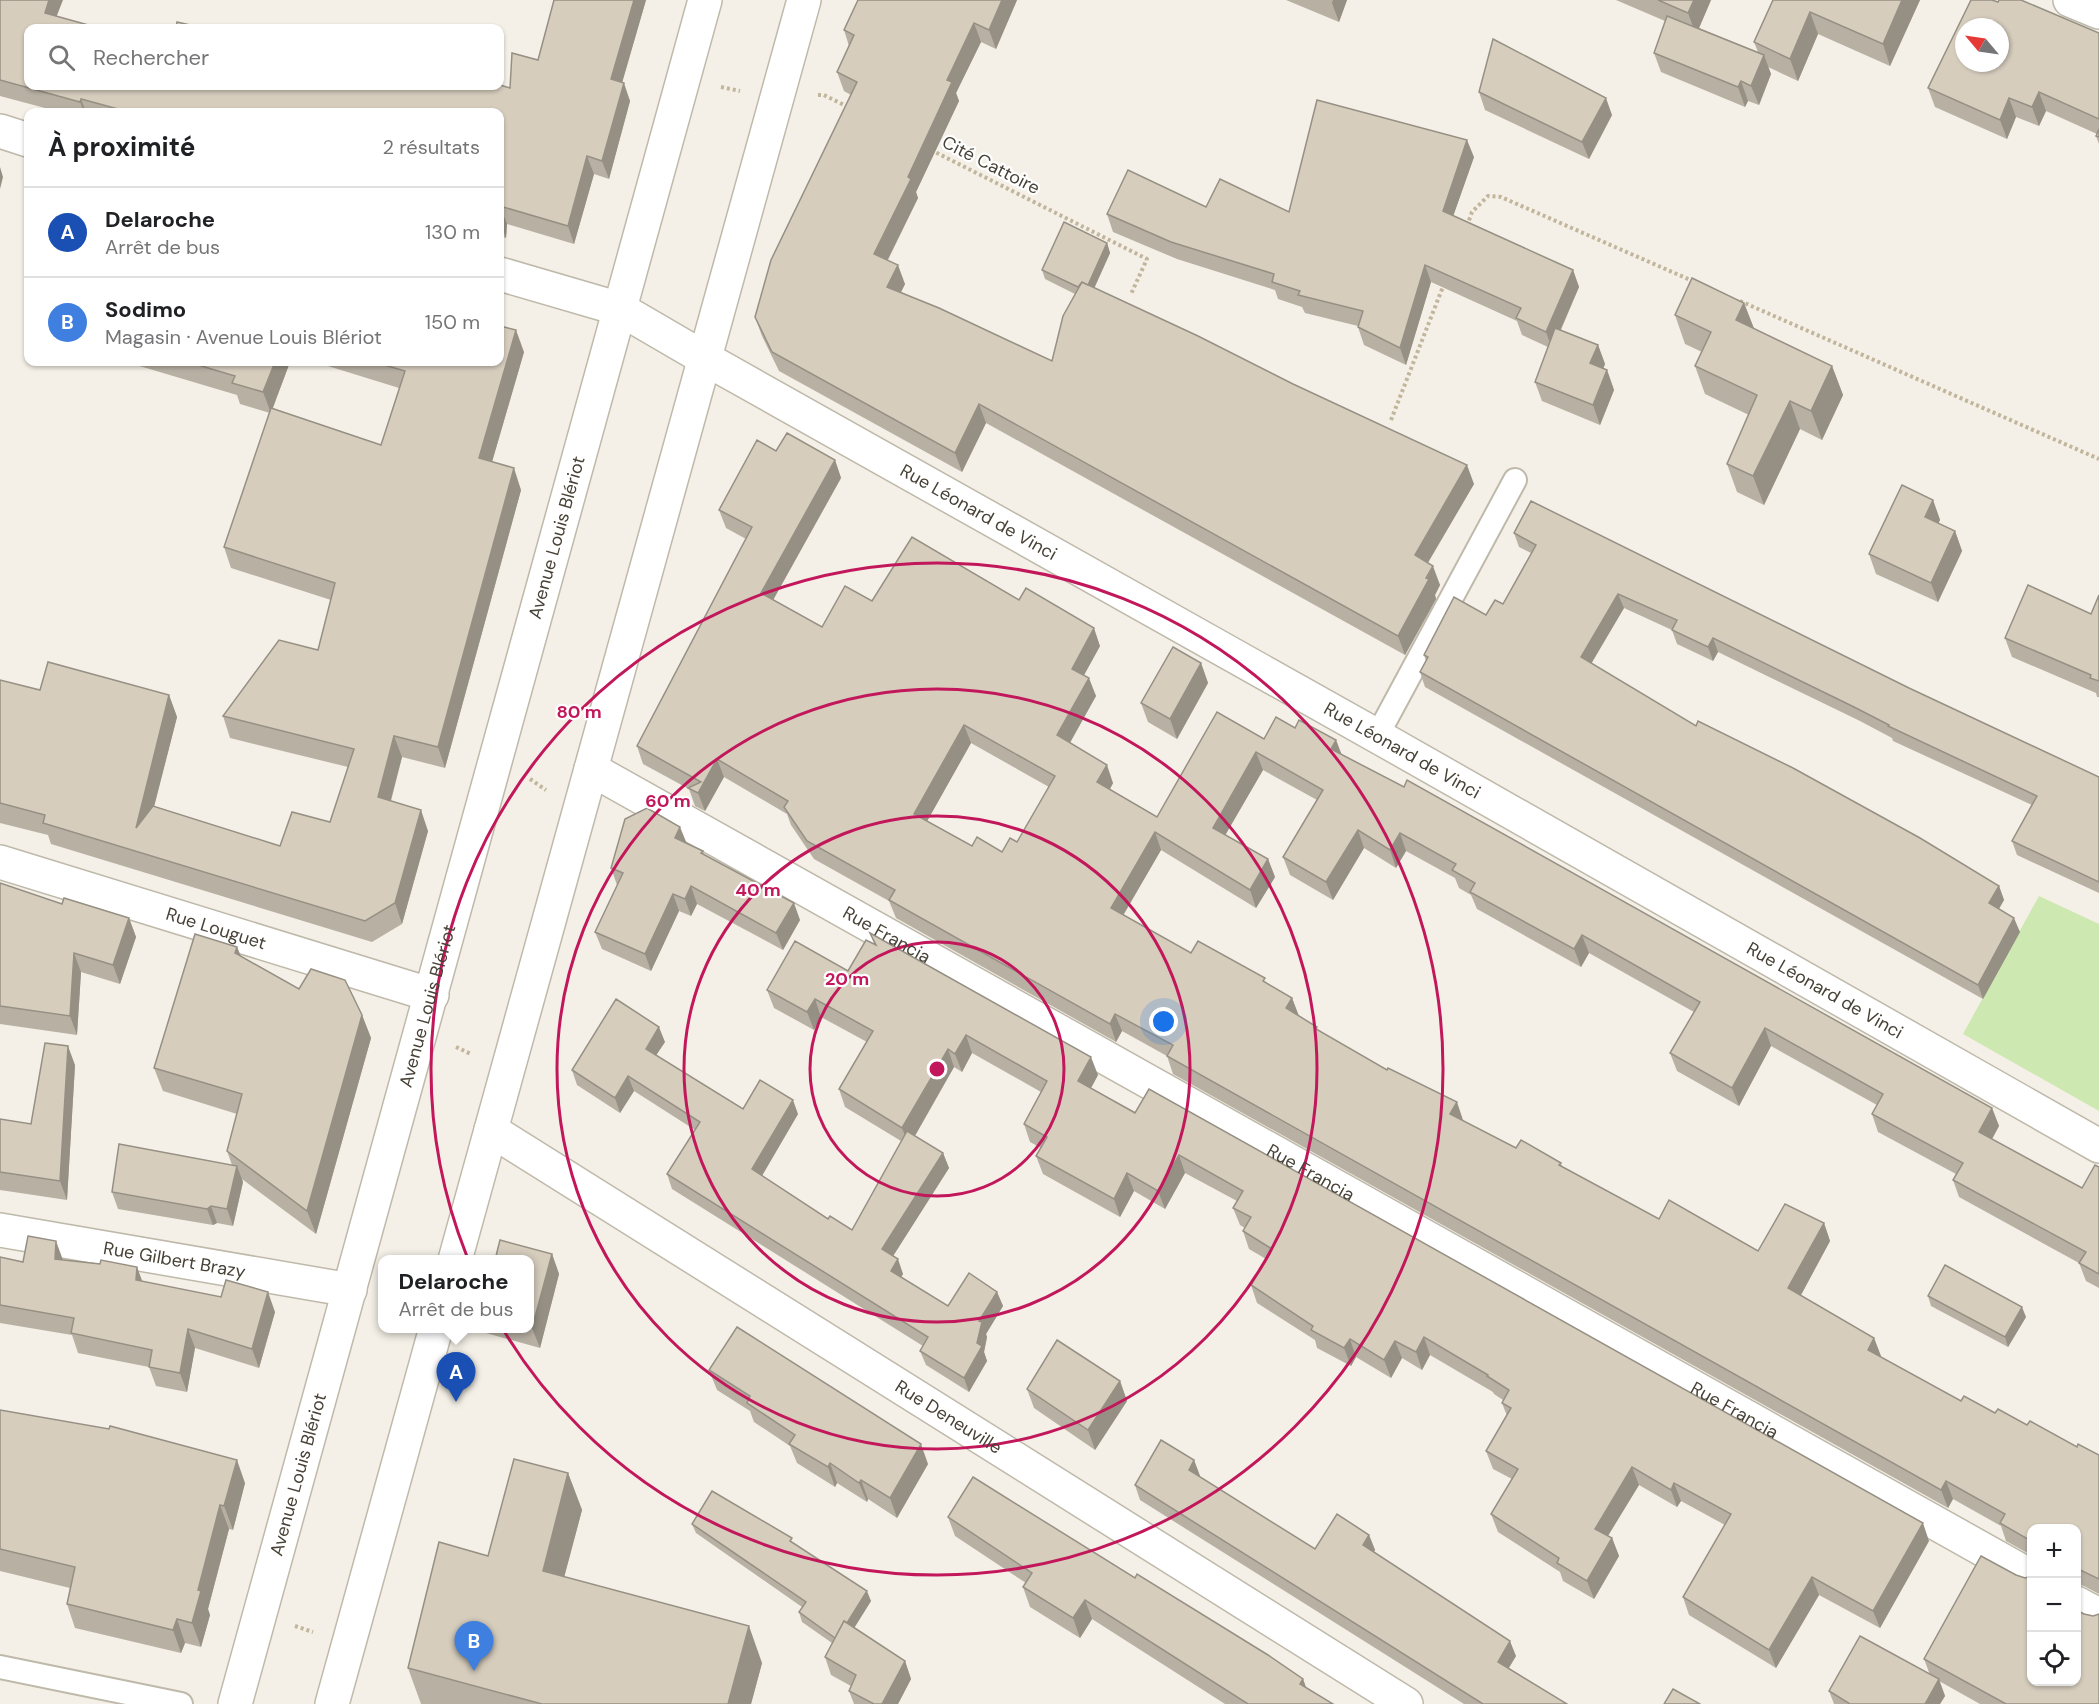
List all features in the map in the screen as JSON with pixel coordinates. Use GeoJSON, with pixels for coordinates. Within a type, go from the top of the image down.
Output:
{"type":"FeatureCollection","features":[{"type":"Feature","properties":{"kind":"street","name":"Avenue Louis Blériot"},"geometry":{"type":"LineString","coordinates":[[235,1704],[705,0]]}},
{"type":"Feature","properties":{"kind":"street"},"geometry":{"type":"LineString","coordinates":[[456,1255],[804,0]]}},
{"type":"Feature","properties":{"kind":"street"},"geometry":{"type":"LineString","coordinates":[[2070,0],[2099,12]]}},
{"type":"Feature","properties":{"kind":"street"},"geometry":{"type":"LineString","coordinates":[[0,131],[24,139]]}},
{"type":"Feature","properties":{"kind":"street"},"geometry":{"type":"LineString","coordinates":[[504,275],[621,309],[704,358]]}},
{"type":"Feature","properties":{"kind":"street","name":"Rue Léonard de Vinci"},"geometry":{"type":"LineString","coordinates":[[704,358],[1377,736],[2099,1146]]}},
{"type":"Feature","properties":{"kind":"street","name":"Rue Francia"},"geometry":{"type":"LineString","coordinates":[[591,769],[2027,1575]]}},
{"type":"Feature","properties":{"kind":"street","name":"Rue Louguet"},"geometry":{"type":"LineString","coordinates":[[0,862],[432,995]]}},
{"type":"Feature","properties":{"kind":"street","name":"Rue Deneuville"},"geometry":{"type":"LineString","coordinates":[[491,1130],[1406,1704]]}},
{"type":"Feature","properties":{"kind":"street","name":"Rue Gilbert Brazy"},"geometry":{"type":"LineString","coordinates":[[0,1230],[350,1290]]}},
{"type":"Feature","properties":{"kind":"street"},"geometry":{"type":"LineString","coordinates":[[332,1704],[435,1333]]}},
{"type":"Feature","properties":{"kind":"street"},"geometry":{"type":"LineString","coordinates":[[2081,1606],[2099,1615]]}},
{"type":"Feature","properties":{"kind":"lane"},"geometry":{"type":"LineString","coordinates":[[1377,736],[1515,480]]}},
{"type":"Feature","properties":{"kind":"lane"},"geometry":{"type":"LineString","coordinates":[[0,1667],[181,1704]]}},
{"type":"Feature","properties":{"kind":"path"},"geometry":{"type":"LineString","coordinates":[[681,90],[696,82],[777,98],[824,95],[853,110]]}},
{"type":"Feature","properties":{"kind":"path","name":"Cité Cattoire"},"geometry":{"type":"LineString","coordinates":[[926,147],[1147,259],[1131,294]]}},
{"type":"Feature","properties":{"kind":"path"},"geometry":{"type":"LineString","coordinates":[[1464,234],[1473,212],[1488,196],[1501,196],[1697,282]]}},
{"type":"Feature","properties":{"kind":"path"},"geometry":{"type":"LineString","coordinates":[[1391,420],[1447,277]]}},
{"type":"Feature","properties":{"kind":"path"},"geometry":{"type":"LineString","coordinates":[[1729,297],[2099,459]]}},
{"type":"Feature","properties":{"kind":"path"},"geometry":{"type":"LineString","coordinates":[[261,1616],[349,1643]]}},
{"type":"Feature","properties":{"kind":"green space"},"geometry":{"type":"Polygon","coordinates":[[[2039,896],[2099,924],[2099,1111],[1963,1034],[2039,896]]]}},
{"type":"Feature","properties":{"kind":"building"},"geometry":{"type":"Polygon","coordinates":[[[0,0],[49,0],[45,13],[85,24],[24,24],[24,87],[0,80],[0,0]]]}},
{"type":"Feature","properties":{"kind":"building"},"geometry":{"type":"Polygon","coordinates":[[[554,0],[634,0],[611,79],[624,83],[602,161],[587,156],[568,226],[504,207],[504,108],[114,108],[81,99],[80,102],[36,90],[504,90],[504,86],[510,88],[512,53],[538,60],[554,0]]]}},
{"type":"Feature","properties":{"kind":"building"},"geometry":{"type":"Polygon","coordinates":[[[858,0],[1002,0],[989,30],[974,23],[947,80],[952,82],[908,177],[911,179],[874,254],[898,265],[887,287],[939,308],[1052,361],[1063,316],[1082,282],[1467,465],[1415,555],[1433,566],[1426,578],[1429,579],[1398,636],[979,404],[955,453],[772,352],[755,317],[771,260],[857,82],[837,72],[854,35],[844,30],[858,0]]]}},
{"type":"Feature","properties":{"kind":"building"},"geometry":{"type":"Polygon","coordinates":[[[1658,0],[1694,0],[1688,13],[1658,0]]]}},
{"type":"Feature","properties":{"kind":"building"},"geometry":{"type":"Polygon","coordinates":[[[1773,0],[1902,0],[1883,44],[1810,12],[1790,59],[1754,42],[1773,0]]]}},
{"type":"Feature","properties":{"kind":"building"},"geometry":{"type":"Polygon","coordinates":[[[1971,0],[1998,2],[1999,0],[2021,0],[2099,33],[2099,119],[2039,92],[2032,107],[2009,98],[2000,120],[1928,88],[1955,33],[1955,72],[2009,72],[2009,18],[1962,18],[1971,0]]]}},
{"type":"Feature","properties":{"kind":"building"},"geometry":{"type":"Polygon","coordinates":[[[1667,16],[1764,55],[1751,86],[1741,81],[1738,87],[1654,53],[1667,16]]]}},
{"type":"Feature","properties":{"kind":"building"},"geometry":{"type":"Polygon","coordinates":[[[1493,39],[1606,98],[1582,142],[1479,92],[1493,39]]]}},
{"type":"Feature","properties":{"kind":"building"},"geometry":{"type":"Polygon","coordinates":[[[1317,100],[1467,140],[1443,211],[1573,270],[1546,332],[1516,318],[1521,308],[1425,265],[1400,348],[1358,327],[1363,311],[1298,295],[1300,291],[1272,282],[1274,274],[1171,242],[1107,214],[1128,170],[1206,207],[1220,179],[1289,212],[1317,100]]]}},
{"type":"Feature","properties":{"kind":"building"},"geometry":{"type":"Polygon","coordinates":[[[1064,222],[1107,243],[1088,285],[1082,282],[1078,287],[1042,270],[1064,222]]]}},
{"type":"Feature","properties":{"kind":"building"},"geometry":{"type":"Polygon","coordinates":[[[1692,278],[1744,303],[1736,320],[1832,366],[1811,411],[1790,401],[1753,476],[1727,464],[1757,395],[1695,366],[1711,332],[1675,315],[1692,278]]]}},
{"type":"Feature","properties":{"kind":"building"},"geometry":{"type":"Polygon","coordinates":[[[504,327],[516,330],[479,458],[514,468],[438,747],[394,736],[378,797],[421,810],[395,903],[365,921],[43,823],[45,815],[0,803],[0,680],[40,690],[48,662],[169,695],[136,828],[153,806],[280,846],[292,812],[330,822],[354,749],[223,716],[279,640],[318,650],[335,583],[224,547],[271,408],[381,445],[405,371],[388,366],[504,366],[504,327]]]}},
{"type":"Feature","properties":{"kind":"building"},"geometry":{"type":"Polygon","coordinates":[[[1555,328],[1598,345],[1590,363],[1607,370],[1593,405],[1535,382],[1555,328]]]}},
{"type":"Feature","properties":{"kind":"building"},"geometry":{"type":"Polygon","coordinates":[[[201,366],[273,366],[263,392],[232,383],[235,376],[201,366]]]}},
{"type":"Feature","properties":{"kind":"building"},"geometry":{"type":"Polygon","coordinates":[[[787,433],[835,460],[761,593],[822,627],[845,586],[872,601],[912,537],[1019,600],[1026,588],[1094,628],[1072,669],[1089,678],[1057,735],[1107,765],[1097,782],[1157,817],[1217,712],[1264,739],[1276,717],[1295,728],[1299,720],[1336,740],[1331,749],[1404,787],[1407,780],[1992,1108],[1979,1132],[2082,1188],[2095,1165],[2099,1167],[2099,1274],[2079,1263],[2086,1252],[1953,1180],[1963,1163],[1872,1114],[1883,1094],[1765,1028],[1732,1088],[1670,1053],[1700,1002],[1582,935],[1574,949],[1470,892],[1475,883],[1452,870],[1456,864],[1400,833],[1390,850],[1358,830],[1326,882],[1283,857],[1323,790],[1256,752],[1213,828],[1268,859],[1250,890],[1155,832],[1111,908],[1191,953],[1198,941],[1265,978],[1263,981],[1292,998],[1286,1008],[1317,1027],[1316,1029],[1387,1070],[1388,1068],[1457,1102],[1450,1114],[1516,1148],[1521,1140],[1561,1163],[1559,1165],[1659,1219],[1669,1200],[1758,1251],[1785,1204],[1824,1223],[1788,1288],[1874,1338],[1868,1350],[1961,1401],[1964,1396],[1995,1413],[1998,1409],[2027,1425],[2030,1421],[2077,1447],[2078,1444],[2099,1455],[2099,1579],[2081,1570],[2081,1524],[2027,1524],[2027,1539],[2000,1523],[2005,1514],[1946,1481],[1941,1490],[1167,1056],[1173,1045],[1115,1014],[1110,1024],[889,900],[895,890],[807,841],[784,807],[788,801],[717,759],[698,793],[688,788],[701,782],[637,746],[752,527],[719,510],[757,440],[776,451],[787,433]],[[964,725],[914,814],[972,846],[977,837],[1002,852],[1010,838],[1017,842],[1055,776],[964,725]]]}},
{"type":"Feature","properties":{"kind":"building"},"geometry":{"type":"Polygon","coordinates":[[[1902,485],[1933,500],[1925,517],[1955,531],[1931,583],[1869,554],[1902,485]]]}},
{"type":"Feature","properties":{"kind":"building"},"geometry":{"type":"Polygon","coordinates":[[[1531,501],[1909,688],[2099,777],[2099,882],[2012,841],[2037,796],[1888,726],[1713,638],[1708,647],[1672,630],[1677,620],[1618,594],[1581,657],[1696,726],[1698,721],[1793,768],[1920,838],[1999,886],[1989,903],[2014,918],[1978,985],[1420,672],[1428,657],[1424,655],[1454,597],[1486,615],[1495,600],[1503,604],[1536,545],[1514,533],[1531,501]]]}},
{"type":"Feature","properties":{"kind":"building"},"geometry":{"type":"Polygon","coordinates":[[[2028,585],[2091,614],[2099,595],[2099,681],[2090,678],[2091,675],[2005,638],[2028,585]]]}},
{"type":"Feature","properties":{"kind":"building"},"geometry":{"type":"Polygon","coordinates":[[[1173,647],[1201,663],[1170,719],[1141,703],[1173,647]]]}},
{"type":"Feature","properties":{"kind":"building"},"geometry":{"type":"Polygon","coordinates":[[[647,808],[680,827],[675,838],[703,851],[701,853],[794,903],[776,933],[691,886],[685,899],[673,894],[645,954],[595,932],[623,873],[611,868],[625,819],[647,808]]]}},
{"type":"Feature","properties":{"kind":"building"},"geometry":{"type":"Polygon","coordinates":[[[0,883],[62,904],[64,898],[129,918],[113,965],[74,953],[70,1016],[0,1006],[0,883]]]}},
{"type":"Feature","properties":{"kind":"building"},"geometry":{"type":"Polygon","coordinates":[[[870,933],[1091,1057],[1078,1081],[1135,1113],[1149,1089],[1923,1523],[1873,1611],[1812,1577],[1769,1650],[1683,1597],[1731,1514],[1674,1483],[1671,1490],[1632,1467],[1595,1529],[1612,1538],[1587,1581],[1557,1563],[1559,1558],[1491,1514],[1518,1469],[1486,1451],[1511,1408],[1502,1403],[1509,1390],[1424,1337],[1416,1352],[1395,1341],[1384,1360],[1350,1339],[1344,1348],[1311,1330],[1313,1326],[1251,1285],[1272,1249],[1243,1231],[1251,1217],[1233,1208],[1243,1191],[1179,1155],[1158,1191],[1127,1173],[1114,1199],[1036,1156],[1047,1137],[1024,1124],[1047,1081],[966,1035],[955,1054],[948,1049],[902,1128],[839,1089],[873,1031],[815,999],[807,1012],[767,990],[795,941],[848,971],[866,940],[876,945],[870,933]]]}},
{"type":"Feature","properties":{"kind":"building"},"geometry":{"type":"Polygon","coordinates":[[[195,934],[237,947],[235,953],[299,989],[311,969],[345,980],[362,1015],[307,1211],[227,1151],[242,1094],[154,1068],[195,934]]]}},
{"type":"Feature","properties":{"kind":"building"},"geometry":{"type":"Polygon","coordinates":[[[616,999],[659,1027],[646,1049],[743,1109],[760,1080],[793,1100],[752,1169],[828,1219],[830,1216],[852,1230],[907,1131],[943,1153],[882,1249],[898,1259],[891,1271],[948,1306],[969,1273],[997,1292],[979,1321],[982,1322],[977,1343],[982,1346],[964,1378],[920,1351],[928,1337],[667,1174],[700,1122],[628,1076],[615,1098],[572,1070],[616,999]]]}},
{"type":"Feature","properties":{"kind":"building"},"geometry":{"type":"Polygon","coordinates":[[[45,1043],[68,1046],[60,1181],[0,1172],[0,1119],[31,1124],[45,1043]]]}},
{"type":"Feature","properties":{"kind":"building"},"geometry":{"type":"Polygon","coordinates":[[[119,1144],[237,1166],[227,1209],[211,1206],[207,1209],[112,1192],[119,1144]]]}},
{"type":"Feature","properties":{"kind":"building"},"geometry":{"type":"Polygon","coordinates":[[[28,1236],[56,1241],[55,1259],[100,1264],[101,1260],[137,1267],[136,1280],[221,1297],[226,1280],[268,1292],[252,1349],[188,1329],[180,1373],[149,1367],[152,1350],[71,1333],[74,1318],[0,1305],[0,1257],[23,1262],[28,1236]]]}},
{"type":"Feature","properties":{"kind":"building"},"geometry":{"type":"Polygon","coordinates":[[[500,1240],[552,1254],[534,1321],[534,1255],[496,1255],[500,1240]]]}},
{"type":"Feature","properties":{"kind":"building"},"geometry":{"type":"Polygon","coordinates":[[[1945,1265],[2022,1307],[2005,1337],[1928,1296],[1945,1265]]]}},
{"type":"Feature","properties":{"kind":"building"},"geometry":{"type":"Polygon","coordinates":[[[737,1327],[921,1444],[890,1498],[861,1480],[859,1483],[830,1463],[828,1467],[789,1444],[795,1435],[747,1403],[750,1396],[709,1370],[737,1327]]]}},
{"type":"Feature","properties":{"kind":"building"},"geometry":{"type":"Polygon","coordinates":[[[1057,1340],[1120,1381],[1088,1430],[1027,1389],[1057,1340]]]}},
{"type":"Feature","properties":{"kind":"building"},"geometry":{"type":"Polygon","coordinates":[[[0,1410],[109,1429],[110,1426],[237,1460],[224,1506],[220,1505],[192,1623],[177,1619],[173,1630],[67,1604],[75,1567],[0,1549],[0,1410]]]}},
{"type":"Feature","properties":{"kind":"building"},"geometry":{"type":"Polygon","coordinates":[[[1161,1440],[1194,1460],[1189,1470],[1315,1549],[1337,1514],[1369,1535],[1363,1545],[1510,1641],[1498,1662],[1567,1704],[1483,1704],[1135,1485],[1161,1440]]]}},
{"type":"Feature","properties":{"kind":"building"},"geometry":{"type":"Polygon","coordinates":[[[514,1459],[568,1473],[543,1571],[749,1626],[728,1704],[542,1704],[408,1668],[439,1542],[488,1556],[514,1459]]]}},
{"type":"Feature","properties":{"kind":"building"},"geometry":{"type":"Polygon","coordinates":[[[973,1477],[1135,1578],[1137,1574],[1268,1655],[1303,1679],[1300,1684],[1333,1704],[1248,1704],[1085,1600],[1073,1618],[1023,1587],[1032,1573],[948,1517],[973,1477]]]}},
{"type":"Feature","properties":{"kind":"building"},"geometry":{"type":"Polygon","coordinates":[[[712,1491],[792,1538],[790,1541],[867,1591],[847,1623],[844,1621],[835,1638],[799,1612],[806,1602],[692,1524],[712,1491]]]}},
{"type":"Feature","properties":{"kind":"building"},"geometry":{"type":"Polygon","coordinates":[[[1981,1556],[2016,1575],[2027,1577],[2027,1686],[2081,1686],[2081,1612],[2093,1616],[2099,1614],[2099,1704],[2006,1704],[1924,1659],[1981,1556]]]}},
{"type":"Feature","properties":{"kind":"building"},"geometry":{"type":"Polygon","coordinates":[[[844,1621],[905,1661],[882,1704],[874,1704],[849,1691],[856,1675],[825,1657],[844,1621]]]}},
{"type":"Feature","properties":{"kind":"building"},"geometry":{"type":"Polygon","coordinates":[[[1860,1636],[1939,1679],[1925,1704],[1850,1704],[1829,1691],[1860,1636]]]}},
{"type":"Feature","properties":{"kind":"building"},"geometry":{"type":"Polygon","coordinates":[[[1673,1689],[1700,1704],[1664,1704],[1673,1689]]]}},
{"type":"Feature","properties":{"kind":"place","name":"Delaroche"},"geometry":{"type":"Point","coordinates":[456,1402]}},
{"type":"Feature","properties":{"kind":"place","name":"Sodimo"},"geometry":{"type":"Point","coordinates":[474,1671]}}]}
